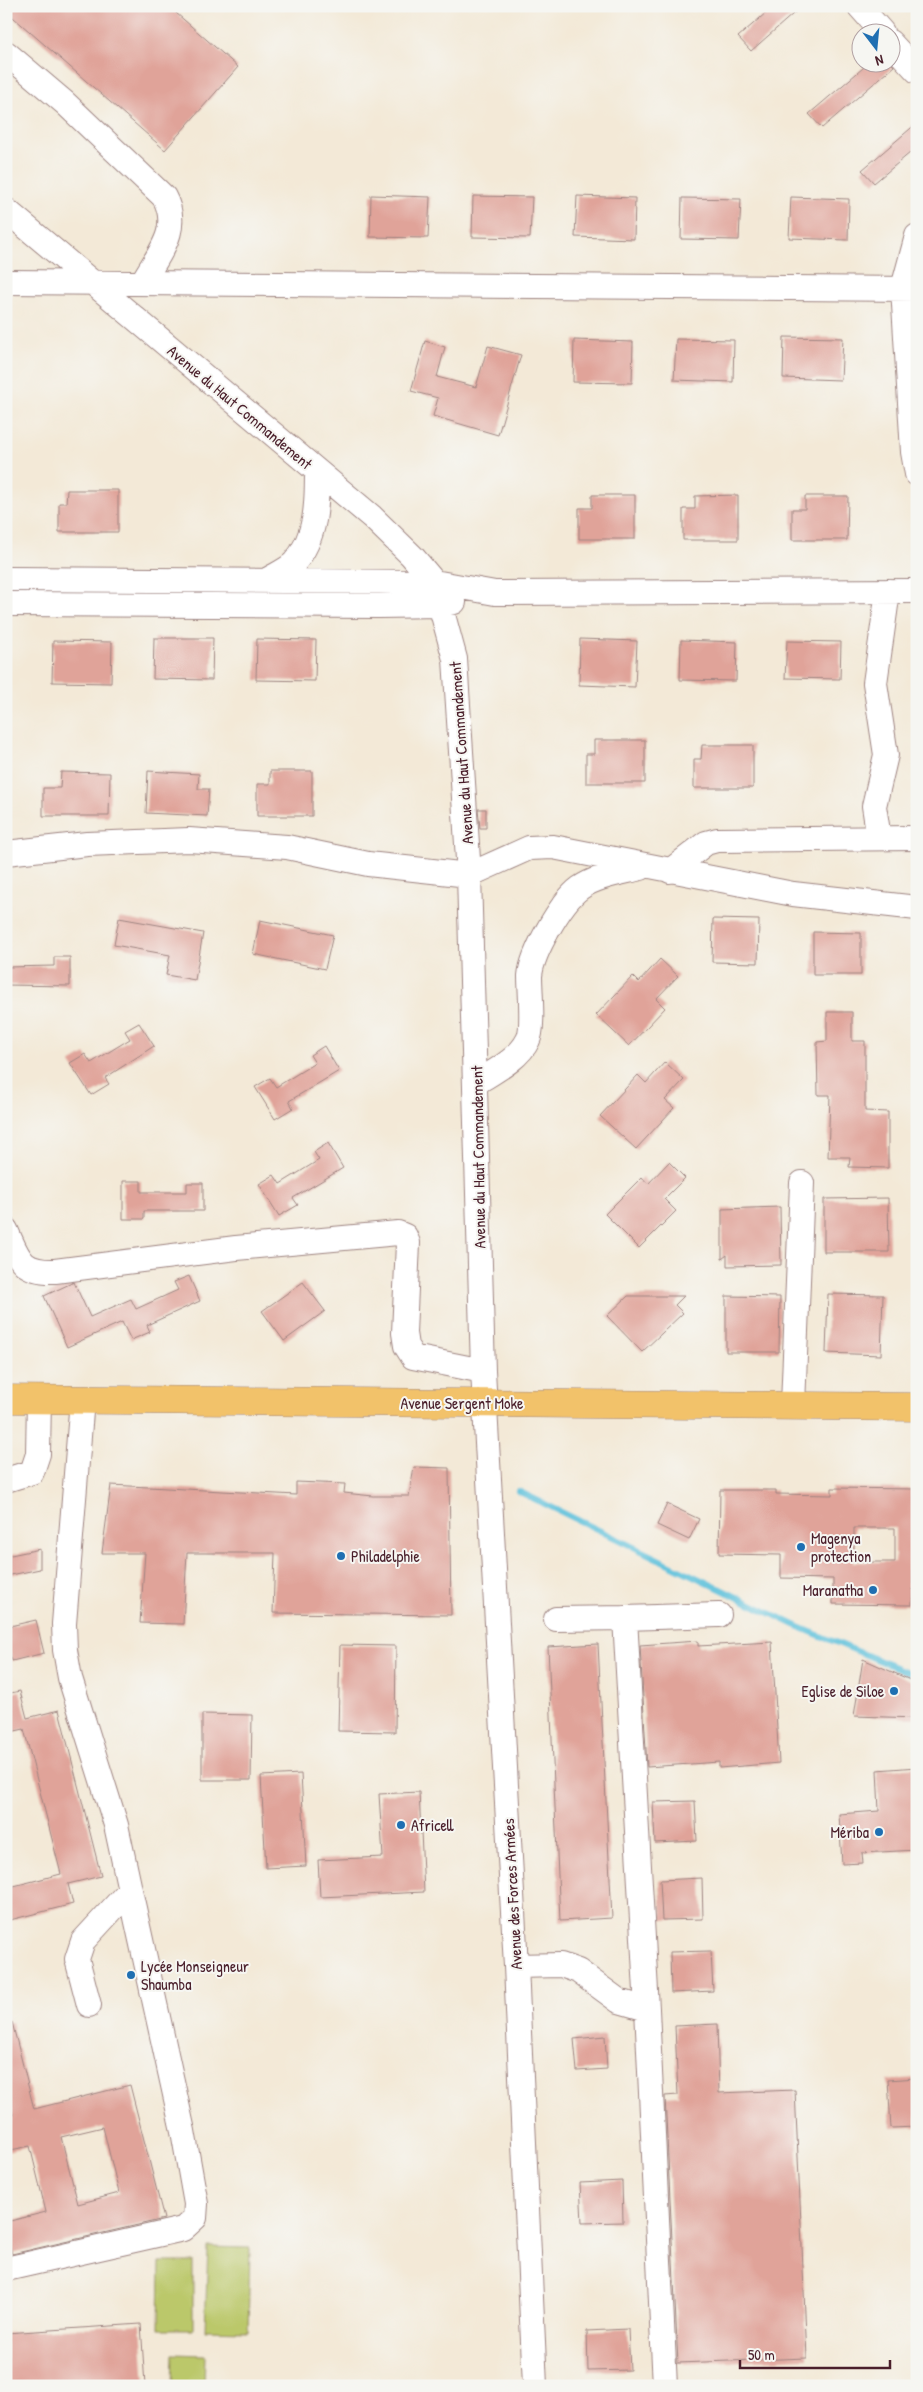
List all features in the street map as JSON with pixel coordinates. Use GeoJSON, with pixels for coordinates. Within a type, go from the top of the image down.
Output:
{"type":"FeatureCollection","features":[{"type":"Feature","properties":{"kind":"main road","name":"Avenue Sergent Moke"},"geometry":{"type":"LineString","coordinates":[[6,1399],[917,1407]]}},
{"type":"Feature","properties":{"kind":"street"},"geometry":{"type":"LineString","coordinates":[[859,6],[873,22]]}},
{"type":"Feature","properties":{"kind":"street"},"geometry":{"type":"LineString","coordinates":[[6,53],[64,103],[164,197],[170,207],[172,219],[170,232],[142,283]]}},
{"type":"Feature","properties":{"kind":"street"},"geometry":{"type":"LineString","coordinates":[[900,53],[917,71]]}},
{"type":"Feature","properties":{"kind":"street","name":"Avenue du Haut Commandement"},"geometry":{"type":"LineString","coordinates":[[6,210],[372,517],[412,556],[434,582],[455,659],[469,875],[485,1403]]}},
{"type":"Feature","properties":{"kind":"street"},"geometry":{"type":"LineString","coordinates":[[917,236],[910,289],[913,452],[917,474]]}},
{"type":"Feature","properties":{"kind":"street"},"geometry":{"type":"LineString","coordinates":[[6,282],[910,289]]}},
{"type":"Feature","properties":{"kind":"street"},"geometry":{"type":"LineString","coordinates":[[267,580],[293,564],[311,534],[317,509],[317,471]]}},
{"type":"Feature","properties":{"kind":"street"},"geometry":{"type":"LineString","coordinates":[[6,579],[434,582],[495,593],[888,591],[917,584]]}},
{"type":"Feature","properties":{"kind":"street"},"geometry":{"type":"LineString","coordinates":[[879,838],[874,806],[886,755],[875,683],[888,591]]}},
{"type":"Feature","properties":{"kind":"street"},"geometry":{"type":"LineString","coordinates":[[6,604],[161,606],[440,605],[495,593]]}},
{"type":"Feature","properties":{"kind":"street"},"geometry":{"type":"LineString","coordinates":[[670,871],[706,843],[717,840],[917,838]]}},
{"type":"Feature","properties":{"kind":"street"},"geometry":{"type":"LineString","coordinates":[[6,853],[87,844],[189,840],[287,847],[377,865],[469,875],[529,848],[545,848],[573,851],[793,894],[917,908]]}},
{"type":"Feature","properties":{"kind":"street"},"geometry":{"type":"LineString","coordinates":[[476,1084],[524,1049],[530,1038],[532,965],[536,951],[570,898],[580,888],[594,880],[645,866]]}},
{"type":"Feature","properties":{"kind":"street"},"geometry":{"type":"LineString","coordinates":[[793,1405],[802,1183]]}},
{"type":"Feature","properties":{"kind":"street"},"geometry":{"type":"LineString","coordinates":[[6,1230],[19,1258],[26,1267],[39,1272],[55,1272],[236,1248],[398,1233],[404,1236],[408,1243],[404,1333],[406,1346],[413,1356],[483,1371]]}},
{"type":"Feature","properties":{"kind":"street"},"geometry":{"type":"LineString","coordinates":[[6,1480],[32,1472],[38,1454],[39,1399]]}},
{"type":"Feature","properties":{"kind":"street"},"geometry":{"type":"LineString","coordinates":[[6,2269],[183,2229],[195,2218],[196,2204],[183,2131],[116,1825],[70,1678],[65,1650],[65,1604],[82,1399]]}},
{"type":"Feature","properties":{"kind":"street","name":"Avenue des Forces Armées"},"geometry":{"type":"LineString","coordinates":[[485,1403],[516,1966],[535,2386]]}},
{"type":"Feature","properties":{"kind":"street"},"geometry":{"type":"LineString","coordinates":[[556,1619],[719,1615]]}},
{"type":"Feature","properties":{"kind":"street"},"geometry":{"type":"LineString","coordinates":[[625,1618],[647,2009],[665,2386]]}},
{"type":"Feature","properties":{"kind":"street"},"geometry":{"type":"LineString","coordinates":[[89,2005],[78,1959],[83,1941],[130,1890]]}},
{"type":"Feature","properties":{"kind":"street"},"geometry":{"type":"LineString","coordinates":[[516,1966],[560,1965],[578,1971],[619,2001],[647,2009]]}},
{"type":"Feature","properties":{"kind":"green space"},"geometry":{"type":"Polygon","coordinates":[[[208,2247],[250,2248],[248,2331],[205,2330],[208,2247]]]}},
{"type":"Feature","properties":{"kind":"green space"},"geometry":{"type":"Polygon","coordinates":[[[160,2262],[193,2262],[193,2329],[159,2329],[160,2262]]]}},
{"type":"Feature","properties":{"kind":"green space"},"geometry":{"type":"Polygon","coordinates":[[[173,2354],[205,2355],[204,2386],[172,2386],[173,2354]]]}},
{"type":"Feature","properties":{"kind":"building"},"geometry":{"type":"Polygon","coordinates":[[[6,6],[168,6],[238,67],[165,150],[6,11],[6,6]]]}},
{"type":"Feature","properties":{"kind":"building"},"geometry":{"type":"Polygon","coordinates":[[[774,6],[802,6],[751,51],[738,37],[774,6]]]}},
{"type":"Feature","properties":{"kind":"building"},"geometry":{"type":"Polygon","coordinates":[[[858,72],[887,72],[822,128],[809,114],[858,72]]]}},
{"type":"Feature","properties":{"kind":"building"},"geometry":{"type":"Polygon","coordinates":[[[917,123],[917,147],[874,183],[862,170],[917,123]]]}},
{"type":"Feature","properties":{"kind":"building"},"geometry":{"type":"Polygon","coordinates":[[[371,195],[430,197],[428,238],[370,237],[371,195]]]}},
{"type":"Feature","properties":{"kind":"building"},"geometry":{"type":"Polygon","coordinates":[[[473,196],[532,197],[530,238],[472,237],[473,196]]]}},
{"type":"Feature","properties":{"kind":"building"},"geometry":{"type":"Polygon","coordinates":[[[577,196],[635,198],[634,239],[575,237],[577,196]]]}},
{"type":"Feature","properties":{"kind":"building"},"geometry":{"type":"Polygon","coordinates":[[[791,197],[849,199],[848,240],[789,238],[791,197]]]}},
{"type":"Feature","properties":{"kind":"building"},"geometry":{"type":"Polygon","coordinates":[[[682,198],[741,199],[739,240],[681,239],[682,198]]]}},
{"type":"Feature","properties":{"kind":"building"},"geometry":{"type":"Polygon","coordinates":[[[784,337],[843,338],[841,380],[783,378],[784,337]]]}},
{"type":"Feature","properties":{"kind":"building"},"geometry":{"type":"Polygon","coordinates":[[[676,339],[734,340],[733,382],[674,380],[676,339]]]}},
{"type":"Feature","properties":{"kind":"building"},"geometry":{"type":"Polygon","coordinates":[[[574,340],[633,342],[632,383],[573,382],[574,340]]]}},
{"type":"Feature","properties":{"kind":"building"},"geometry":{"type":"Polygon","coordinates":[[[425,341],[445,347],[437,377],[476,387],[488,346],[521,355],[498,435],[433,416],[438,398],[411,391],[425,341]]]}},
{"type":"Feature","properties":{"kind":"building"},"geometry":{"type":"Polygon","coordinates":[[[67,490],[118,490],[118,532],[59,532],[59,503],[66,503],[67,490]]]}},
{"type":"Feature","properties":{"kind":"building"},"geometry":{"type":"Polygon","coordinates":[[[592,495],[635,495],[635,539],[579,539],[579,508],[592,508],[592,495]]]}},
{"type":"Feature","properties":{"kind":"building"},"geometry":{"type":"Polygon","coordinates":[[[738,495],[738,540],[683,540],[683,509],[695,509],[695,496],[738,495]]]}},
{"type":"Feature","properties":{"kind":"building"},"geometry":{"type":"Polygon","coordinates":[[[805,496],[848,496],[847,540],[792,540],[792,509],[805,509],[805,496]]]}},
{"type":"Feature","properties":{"kind":"building"},"geometry":{"type":"Polygon","coordinates":[[[154,638],[213,638],[212,680],[153,679],[154,638]]]}},
{"type":"Feature","properties":{"kind":"building"},"geometry":{"type":"Polygon","coordinates":[[[257,639],[316,640],[315,681],[256,680],[257,639]]]}},
{"type":"Feature","properties":{"kind":"building"},"geometry":{"type":"Polygon","coordinates":[[[580,639],[637,641],[635,687],[579,685],[580,639]]]}},
{"type":"Feature","properties":{"kind":"building"},"geometry":{"type":"Polygon","coordinates":[[[681,640],[737,642],[736,681],[680,680],[681,640]]]}},
{"type":"Feature","properties":{"kind":"building"},"geometry":{"type":"Polygon","coordinates":[[[53,641],[112,642],[111,683],[52,682],[53,641]]]}},
{"type":"Feature","properties":{"kind":"building"},"geometry":{"type":"Polygon","coordinates":[[[787,641],[841,642],[840,679],[785,678],[787,641]]]}},
{"type":"Feature","properties":{"kind":"building"},"geometry":{"type":"Polygon","coordinates":[[[594,740],[645,740],[645,783],[586,783],[586,754],[594,754],[594,740]]]}},
{"type":"Feature","properties":{"kind":"building"},"geometry":{"type":"Polygon","coordinates":[[[702,745],[753,745],[753,788],[694,788],[694,759],[701,759],[702,745]]]}},
{"type":"Feature","properties":{"kind":"building"},"geometry":{"type":"Polygon","coordinates":[[[148,771],[199,774],[198,789],[209,789],[207,816],[146,813],[148,771]]]}},
{"type":"Feature","properties":{"kind":"building"},"geometry":{"type":"Polygon","coordinates":[[[270,771],[312,771],[312,816],[257,816],[257,784],[270,784],[270,771]]]}},
{"type":"Feature","properties":{"kind":"building"},"geometry":{"type":"Polygon","coordinates":[[[61,772],[110,773],[109,816],[43,816],[43,788],[60,788],[61,772]]]}},
{"type":"Feature","properties":{"kind":"building"},"geometry":{"type":"Polygon","coordinates":[[[478,809],[486,809],[486,828],[480,828],[478,809]]]}},
{"type":"Feature","properties":{"kind":"building"},"geometry":{"type":"Polygon","coordinates":[[[119,918],[203,933],[195,980],[166,975],[170,955],[114,945],[119,918]]]}},
{"type":"Feature","properties":{"kind":"building"},"geometry":{"type":"Polygon","coordinates":[[[713,919],[759,920],[758,963],[712,962],[713,919]]]}},
{"type":"Feature","properties":{"kind":"building"},"geometry":{"type":"Polygon","coordinates":[[[260,920],[333,935],[325,969],[253,954],[260,920]]]}},
{"type":"Feature","properties":{"kind":"building"},"geometry":{"type":"Polygon","coordinates":[[[813,932],[861,933],[861,975],[813,975],[813,932]]]}},
{"type":"Feature","properties":{"kind":"building"},"geometry":{"type":"Polygon","coordinates":[[[54,957],[70,957],[70,986],[6,985],[6,967],[54,966],[54,957]]]}},
{"type":"Feature","properties":{"kind":"building"},"geometry":{"type":"Polygon","coordinates":[[[660,959],[678,976],[656,999],[665,1008],[629,1046],[596,1015],[633,976],[639,982],[660,959]]]}},
{"type":"Feature","properties":{"kind":"building"},"geometry":{"type":"Polygon","coordinates":[[[827,1012],[852,1012],[852,1041],[865,1041],[865,1111],[888,1112],[888,1168],[849,1167],[850,1157],[828,1157],[830,1095],[818,1095],[817,1042],[827,1041],[827,1012]]]}},
{"type":"Feature","properties":{"kind":"building"},"geometry":{"type":"Polygon","coordinates":[[[139,1023],[154,1046],[105,1078],[109,1084],[91,1095],[70,1063],[85,1054],[91,1063],[130,1039],[125,1031],[139,1023]]]}},
{"type":"Feature","properties":{"kind":"building"},"geometry":{"type":"Polygon","coordinates":[[[324,1046],[339,1071],[289,1101],[293,1108],[275,1119],[255,1087],[270,1078],[276,1087],[315,1063],[310,1055],[324,1046]]]}},
{"type":"Feature","properties":{"kind":"building"},"geometry":{"type":"Polygon","coordinates":[[[665,1062],[684,1080],[665,1100],[674,1108],[636,1149],[600,1116],[638,1075],[646,1083],[665,1062]]]}},
{"type":"Feature","properties":{"kind":"building"},"geometry":{"type":"Polygon","coordinates":[[[328,1143],[343,1168],[293,1198],[298,1205],[279,1216],[259,1184],[274,1175],[280,1184],[319,1160],[314,1152],[328,1143]]]}},
{"type":"Feature","properties":{"kind":"building"},"geometry":{"type":"Polygon","coordinates":[[[669,1162],[685,1178],[664,1199],[676,1211],[639,1248],[605,1214],[642,1177],[648,1184],[669,1162]]]}},
{"type":"Feature","properties":{"kind":"building"},"geometry":{"type":"Polygon","coordinates":[[[123,1181],[141,1181],[141,1192],[187,1192],[187,1183],[203,1183],[203,1211],[144,1211],[144,1219],[123,1219],[123,1181]]]}},
{"type":"Feature","properties":{"kind":"building"},"geometry":{"type":"Polygon","coordinates":[[[888,1198],[889,1252],[824,1252],[824,1199],[888,1198]]]}},
{"type":"Feature","properties":{"kind":"building"},"geometry":{"type":"Polygon","coordinates":[[[780,1207],[781,1265],[727,1266],[727,1255],[722,1259],[722,1209],[780,1207]]]}},
{"type":"Feature","properties":{"kind":"building"},"geometry":{"type":"Polygon","coordinates":[[[189,1276],[200,1301],[147,1325],[150,1332],[131,1340],[122,1322],[67,1347],[44,1296],[74,1282],[90,1317],[131,1299],[136,1309],[178,1290],[174,1282],[189,1276]]]}},
{"type":"Feature","properties":{"kind":"building"},"geometry":{"type":"Polygon","coordinates":[[[303,1282],[325,1311],[284,1341],[262,1311],[303,1282]]]}},
{"type":"Feature","properties":{"kind":"building"},"geometry":{"type":"Polygon","coordinates":[[[828,1294],[883,1295],[881,1355],[826,1353],[828,1294]]]}},
{"type":"Feature","properties":{"kind":"building"},"geometry":{"type":"Polygon","coordinates":[[[628,1296],[684,1296],[675,1305],[683,1313],[642,1352],[607,1316],[628,1296]]]}},
{"type":"Feature","properties":{"kind":"building"},"geometry":{"type":"Polygon","coordinates":[[[726,1296],[780,1297],[779,1352],[726,1352],[726,1296]]]}},
{"type":"Feature","properties":{"kind":"building"},"geometry":{"type":"Polygon","coordinates":[[[414,1467],[449,1468],[451,1615],[273,1613],[275,1553],[187,1553],[183,1624],[140,1623],[145,1553],[102,1553],[111,1485],[296,1495],[296,1482],[345,1484],[344,1493],[373,1496],[409,1496],[414,1467]]]}},
{"type":"Feature","properties":{"kind":"building"},"geometry":{"type":"Polygon","coordinates":[[[832,1488],[917,1489],[917,1570],[913,1570],[912,1605],[833,1604],[833,1579],[781,1578],[781,1555],[719,1554],[720,1490],[776,1490],[776,1494],[832,1495],[832,1488]],[[854,1528],[854,1562],[895,1562],[895,1528],[854,1528]]]}},
{"type":"Feature","properties":{"kind":"building"},"geometry":{"type":"Polygon","coordinates":[[[667,1504],[699,1519],[689,1540],[657,1525],[667,1504]]]}},
{"type":"Feature","properties":{"kind":"building"},"geometry":{"type":"Polygon","coordinates":[[[40,1549],[40,1569],[6,1576],[6,1556],[40,1549]]]}},
{"type":"Feature","properties":{"kind":"building"},"geometry":{"type":"Polygon","coordinates":[[[36,1620],[44,1653],[12,1661],[6,1641],[6,1627],[36,1620]]]}},
{"type":"Feature","properties":{"kind":"building"},"geometry":{"type":"Polygon","coordinates":[[[698,1641],[698,1646],[772,1642],[779,1763],[719,1768],[719,1762],[647,1767],[640,1645],[698,1641]]]}},
{"type":"Feature","properties":{"kind":"building"},"geometry":{"type":"Polygon","coordinates":[[[598,1644],[612,1918],[560,1921],[548,1647],[598,1644]]]}},
{"type":"Feature","properties":{"kind":"building"},"geometry":{"type":"Polygon","coordinates":[[[340,1645],[396,1646],[395,1732],[338,1731],[340,1645]]]}},
{"type":"Feature","properties":{"kind":"building"},"geometry":{"type":"Polygon","coordinates":[[[863,1659],[917,1683],[917,1718],[854,1716],[863,1659]]]}},
{"type":"Feature","properties":{"kind":"building"},"geometry":{"type":"Polygon","coordinates":[[[20,1691],[27,1718],[59,1710],[101,1876],[68,1884],[73,1904],[6,1921],[6,1888],[61,1874],[24,1729],[6,1733],[6,1694],[20,1691]]]}},
{"type":"Feature","properties":{"kind":"building"},"geometry":{"type":"Polygon","coordinates":[[[202,1714],[252,1715],[251,1780],[202,1780],[202,1714]]]}},
{"type":"Feature","properties":{"kind":"building","name":"Mériba"},"geometry":{"type":"Polygon","coordinates":[[[917,1767],[917,1850],[862,1853],[863,1863],[842,1864],[839,1814],[879,1811],[877,1770],[917,1767]]]}},
{"type":"Feature","properties":{"kind":"building"},"geometry":{"type":"Polygon","coordinates":[[[301,1774],[306,1866],[266,1868],[261,1776],[301,1774]]]}},
{"type":"Feature","properties":{"kind":"building","name":"Africell"},"geometry":{"type":"Polygon","coordinates":[[[419,1792],[424,1892],[320,1897],[318,1860],[383,1857],[379,1794],[419,1792]]]}},
{"type":"Feature","properties":{"kind":"building"},"geometry":{"type":"Polygon","coordinates":[[[695,1801],[697,1841],[655,1843],[653,1802],[695,1801]]]}},
{"type":"Feature","properties":{"kind":"building"},"geometry":{"type":"Polygon","coordinates":[[[702,1878],[703,1919],[662,1920],[660,1880],[702,1878]]]}},
{"type":"Feature","properties":{"kind":"building"},"geometry":{"type":"Polygon","coordinates":[[[711,1951],[713,1991],[671,1993],[670,1952],[711,1951]]]}},
{"type":"Feature","properties":{"kind":"building"},"geometry":{"type":"Polygon","coordinates":[[[12,2022],[34,2109],[130,2085],[164,2219],[12,2254],[6,2232],[6,2222],[46,2212],[30,2146],[6,2151],[6,2116],[13,2115],[6,2087],[6,2023],[12,2022]],[[103,2127],[61,2137],[78,2204],[119,2193],[103,2127]]]}},
{"type":"Feature","properties":{"kind":"building"},"geometry":{"type":"Polygon","coordinates":[[[717,2024],[719,2093],[795,2090],[807,2358],[678,2363],[665,2096],[678,2095],[675,2026],[717,2024]]]}},
{"type":"Feature","properties":{"kind":"building"},"geometry":{"type":"Polygon","coordinates":[[[605,2036],[607,2069],[577,2071],[574,2039],[605,2036]]]}},
{"type":"Feature","properties":{"kind":"building"},"geometry":{"type":"Polygon","coordinates":[[[917,2078],[917,2127],[891,2128],[888,2080],[917,2078]]]}},
{"type":"Feature","properties":{"kind":"building"},"geometry":{"type":"Polygon","coordinates":[[[622,2181],[623,2222],[582,2223],[580,2183],[622,2181]]]}},
{"type":"Feature","properties":{"kind":"building"},"geometry":{"type":"Polygon","coordinates":[[[141,2324],[145,2386],[28,2386],[28,2382],[6,2386],[6,2333],[141,2324]]]}},
{"type":"Feature","properties":{"kind":"building"},"geometry":{"type":"Polygon","coordinates":[[[628,2329],[630,2370],[588,2371],[587,2331],[628,2329]]]}},
{"type":"Feature","properties":{"kind":"waterway"},"geometry":{"type":"LineString","coordinates":[[518,1491],[799,1627],[917,1676]]}},
{"type":"Feature","properties":{"kind":"place","name":"Magenya protection"},"geometry":{"type":"Point","coordinates":[801,1547]}},
{"type":"Feature","properties":{"kind":"place","name":"Philadelphie"},"geometry":{"type":"Point","coordinates":[341,1556]}},
{"type":"Feature","properties":{"kind":"place","name":"Maranatha"},"geometry":{"type":"Point","coordinates":[873,1590]}},
{"type":"Feature","properties":{"kind":"place","name":"Eglise de Siloe"},"geometry":{"type":"Point","coordinates":[894,1691]}},
{"type":"Feature","properties":{"kind":"place","name":"Africell"},"geometry":{"type":"Point","coordinates":[401,1825]}},
{"type":"Feature","properties":{"kind":"place","name":"Mériba"},"geometry":{"type":"Point","coordinates":[879,1832]}},
{"type":"Feature","properties":{"kind":"place","name":"Lycée Monseigneur Shaumba"},"geometry":{"type":"Point","coordinates":[131,1975]}}]}
